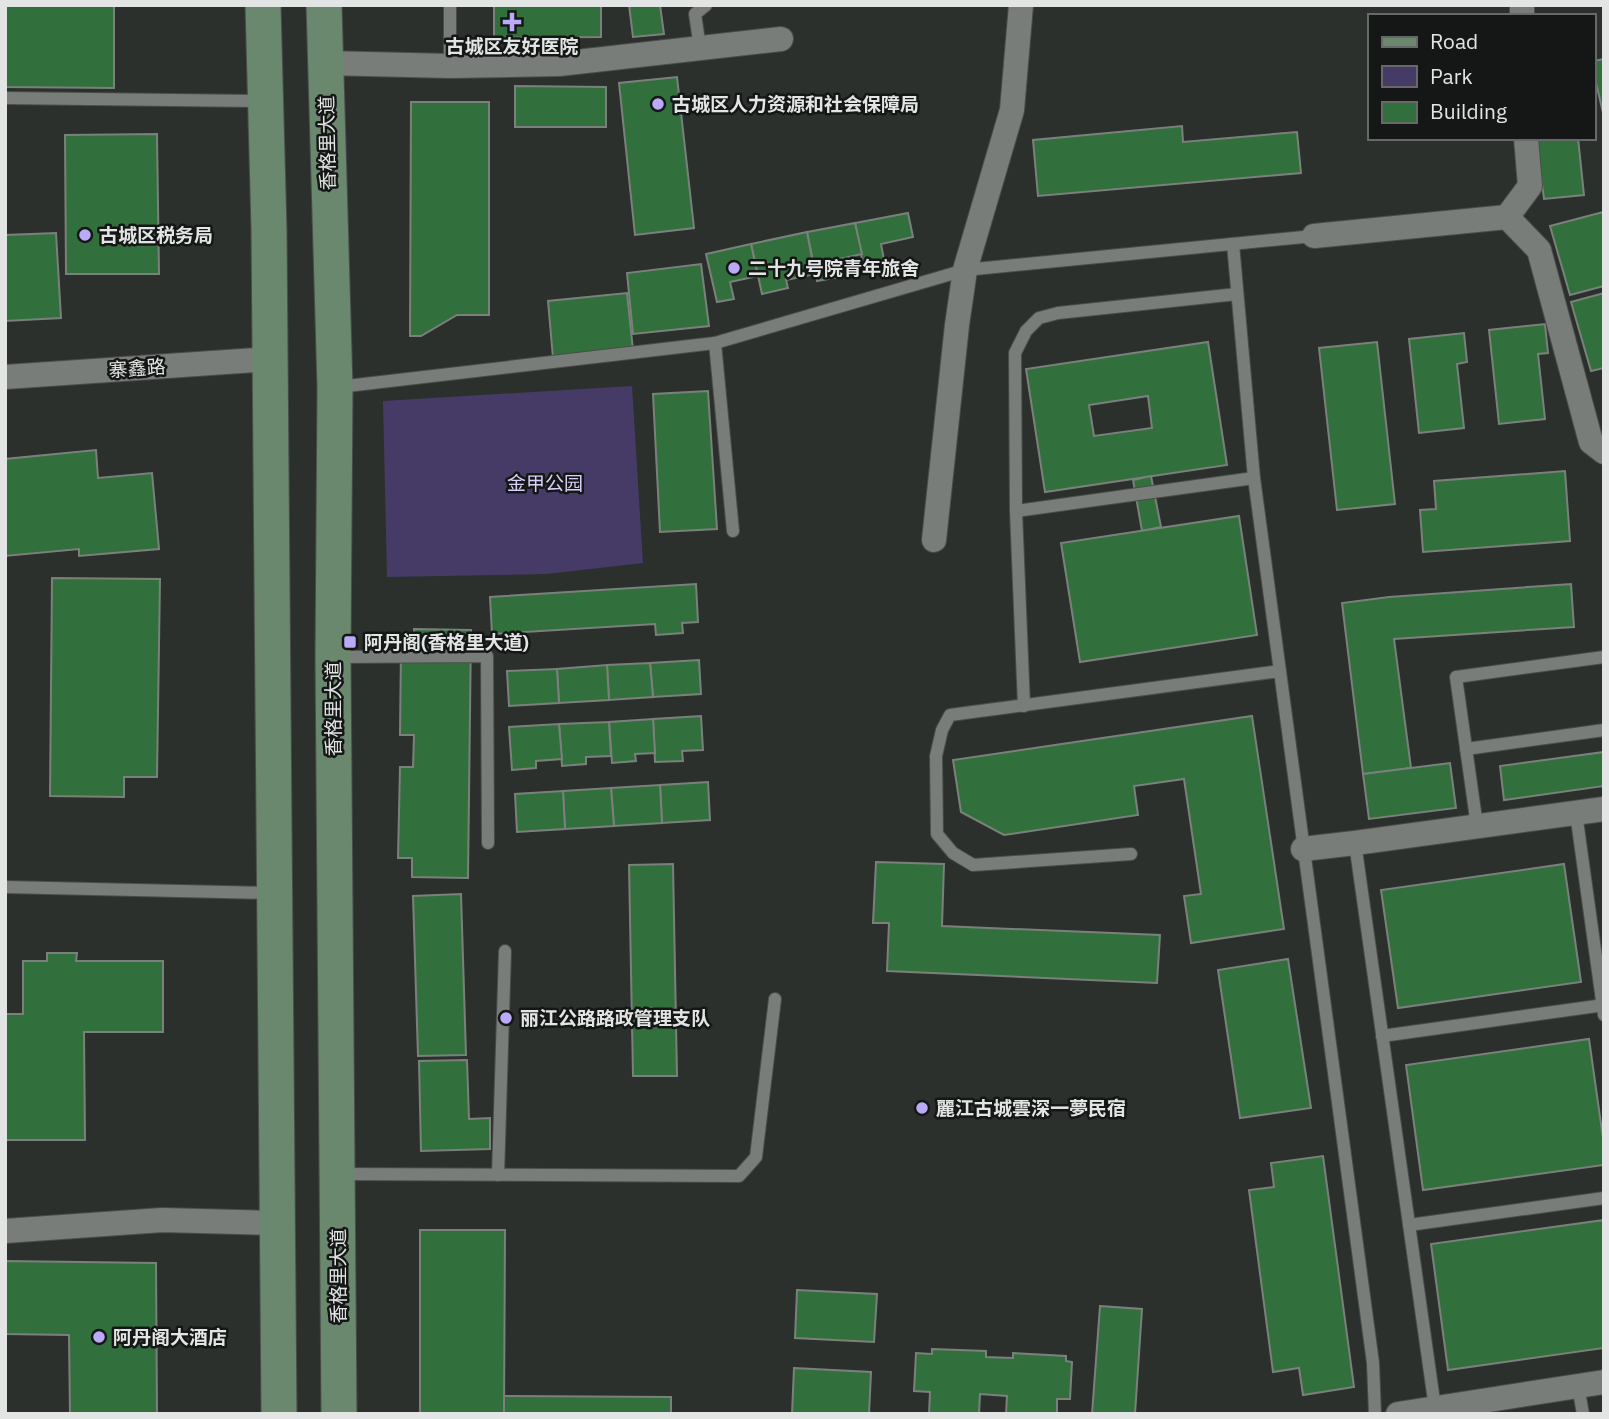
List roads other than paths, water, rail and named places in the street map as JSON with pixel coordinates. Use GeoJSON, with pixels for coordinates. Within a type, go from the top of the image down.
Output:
{"type":"FeatureCollection","features":[{"type":"Feature","properties":{"kind":"main road"},"geometry":{"type":"LineString","coordinates":[[263,5],[269,230],[279,1414]]}},
{"type":"Feature","properties":{"kind":"main road","name":"香格里大道"},"geometry":{"type":"LineString","coordinates":[[324,5],[335,388],[333,657],[339,1414]]}},
{"type":"Feature","properties":{"kind":"street"},"geometry":{"type":"LineString","coordinates":[[934,540],[965,270],[1012,110],[1021,5]]}},
{"type":"Feature","properties":{"kind":"street"},"geometry":{"type":"LineString","coordinates":[[325,63],[450,66],[559,64],[781,39]]}},
{"type":"Feature","properties":{"kind":"street"},"geometry":{"type":"LineString","coordinates":[[1314,236],[1507,217],[1530,186],[1526,140]]}},
{"type":"Feature","properties":{"kind":"street"},"geometry":{"type":"LineString","coordinates":[[1507,217],[1539,250],[1591,442],[1604,452]]}},
{"type":"Feature","properties":{"kind":"street","name":"寨鑫路"},"geometry":{"type":"LineString","coordinates":[[5,376],[270,359]]}},
{"type":"Feature","properties":{"kind":"street"},"geometry":{"type":"LineString","coordinates":[[1303,849],[1604,809]]}},
{"type":"Feature","properties":{"kind":"street"},"geometry":{"type":"LineString","coordinates":[[5,1231],[163,1220],[277,1223]]}},
{"type":"Feature","properties":{"kind":"street"},"geometry":{"type":"LineString","coordinates":[[1414,1412],[1604,1382]]}},
{"type":"Feature","properties":{"kind":"lane"},"geometry":{"type":"LineString","coordinates":[[450,5],[450,66]]}},
{"type":"Feature","properties":{"kind":"lane"},"geometry":{"type":"LineString","coordinates":[[700,48],[695,14],[705,5]]}},
{"type":"Feature","properties":{"kind":"lane"},"geometry":{"type":"LineString","coordinates":[[5,98],[266,101]]}},
{"type":"Feature","properties":{"kind":"lane"},"geometry":{"type":"LineString","coordinates":[[335,388],[715,343],[965,270],[1314,236]]}},
{"type":"Feature","properties":{"kind":"lane"},"geometry":{"type":"LineString","coordinates":[[1233,244],[1254,478],[1373,1363],[1375,1414]]}},
{"type":"Feature","properties":{"kind":"lane"},"geometry":{"type":"LineString","coordinates":[[1024,706],[1016,511],[1015,353],[1026,331],[1039,318],[1058,313],[1237,294]]}},
{"type":"Feature","properties":{"kind":"lane"},"geometry":{"type":"LineString","coordinates":[[715,343],[733,531]]}},
{"type":"Feature","properties":{"kind":"lane"},"geometry":{"type":"LineString","coordinates":[[1016,511],[1254,478]]}},
{"type":"Feature","properties":{"kind":"lane"},"geometry":{"type":"LineString","coordinates":[[333,657],[487,656],[488,843]]}},
{"type":"Feature","properties":{"kind":"lane"},"geometry":{"type":"LineString","coordinates":[[1477,827],[1456,677],[1604,657]]}},
{"type":"Feature","properties":{"kind":"lane"},"geometry":{"type":"LineString","coordinates":[[1131,854],[973,865],[953,853],[937,835],[936,756],[942,730],[950,715],[1280,671]]}},
{"type":"Feature","properties":{"kind":"lane"},"geometry":{"type":"LineString","coordinates":[[1466,749],[1604,730]]}},
{"type":"Feature","properties":{"kind":"lane"},"geometry":{"type":"LineString","coordinates":[[1382,1036],[1603,1009],[1576,813]]}},
{"type":"Feature","properties":{"kind":"lane"},"geometry":{"type":"LineString","coordinates":[[1355,843],[1409,1225],[1414,1412]]}},
{"type":"Feature","properties":{"kind":"lane"},"geometry":{"type":"LineString","coordinates":[[5,887],[274,894]]}},
{"type":"Feature","properties":{"kind":"lane"},"geometry":{"type":"LineString","coordinates":[[498,1175],[505,951]]}},
{"type":"Feature","properties":{"kind":"lane"},"geometry":{"type":"LineString","coordinates":[[337,1174],[738,1176],[755,1157],[775,999]]}},
{"type":"Feature","properties":{"kind":"lane"},"geometry":{"type":"LineString","coordinates":[[1409,1225],[1604,1198]]}},
{"type":"Feature","properties":{"kind":"lane"},"geometry":{"type":"LineString","coordinates":[[1578,1386],[1583,1414]]}},
{"type":"Feature","properties":{"kind":"place","name":"古城区友好医院"},"geometry":{"type":"Point","coordinates":[512,22]}},
{"type":"Feature","properties":{"kind":"place","name":"古城区人力资源和社会保障局"},"geometry":{"type":"Point","coordinates":[658,104]}},
{"type":"Feature","properties":{"kind":"place","name":"古城区税务局"},"geometry":{"type":"Point","coordinates":[85,235]}},
{"type":"Feature","properties":{"kind":"place","name":"二十九号院青年旅舍"},"geometry":{"type":"Point","coordinates":[734,268]}},
{"type":"Feature","properties":{"kind":"place","name":"阿丹阁(香格里大道)"},"geometry":{"type":"Point","coordinates":[350,642]}},
{"type":"Feature","properties":{"kind":"place","name":"丽江公路路政管理支队"},"geometry":{"type":"Point","coordinates":[506,1018]}},
{"type":"Feature","properties":{"kind":"place","name":"麗江古城雲深一夢民宿"},"geometry":{"type":"Point","coordinates":[922,1108]}},
{"type":"Feature","properties":{"kind":"place","name":"阿丹阁大酒店"},"geometry":{"type":"Point","coordinates":[99,1337]}},
{"type":"Feature","properties":{"kind":"park label","name":"金甲公园"},"geometry":{"type":"Point","coordinates":[545,483]}}]}
